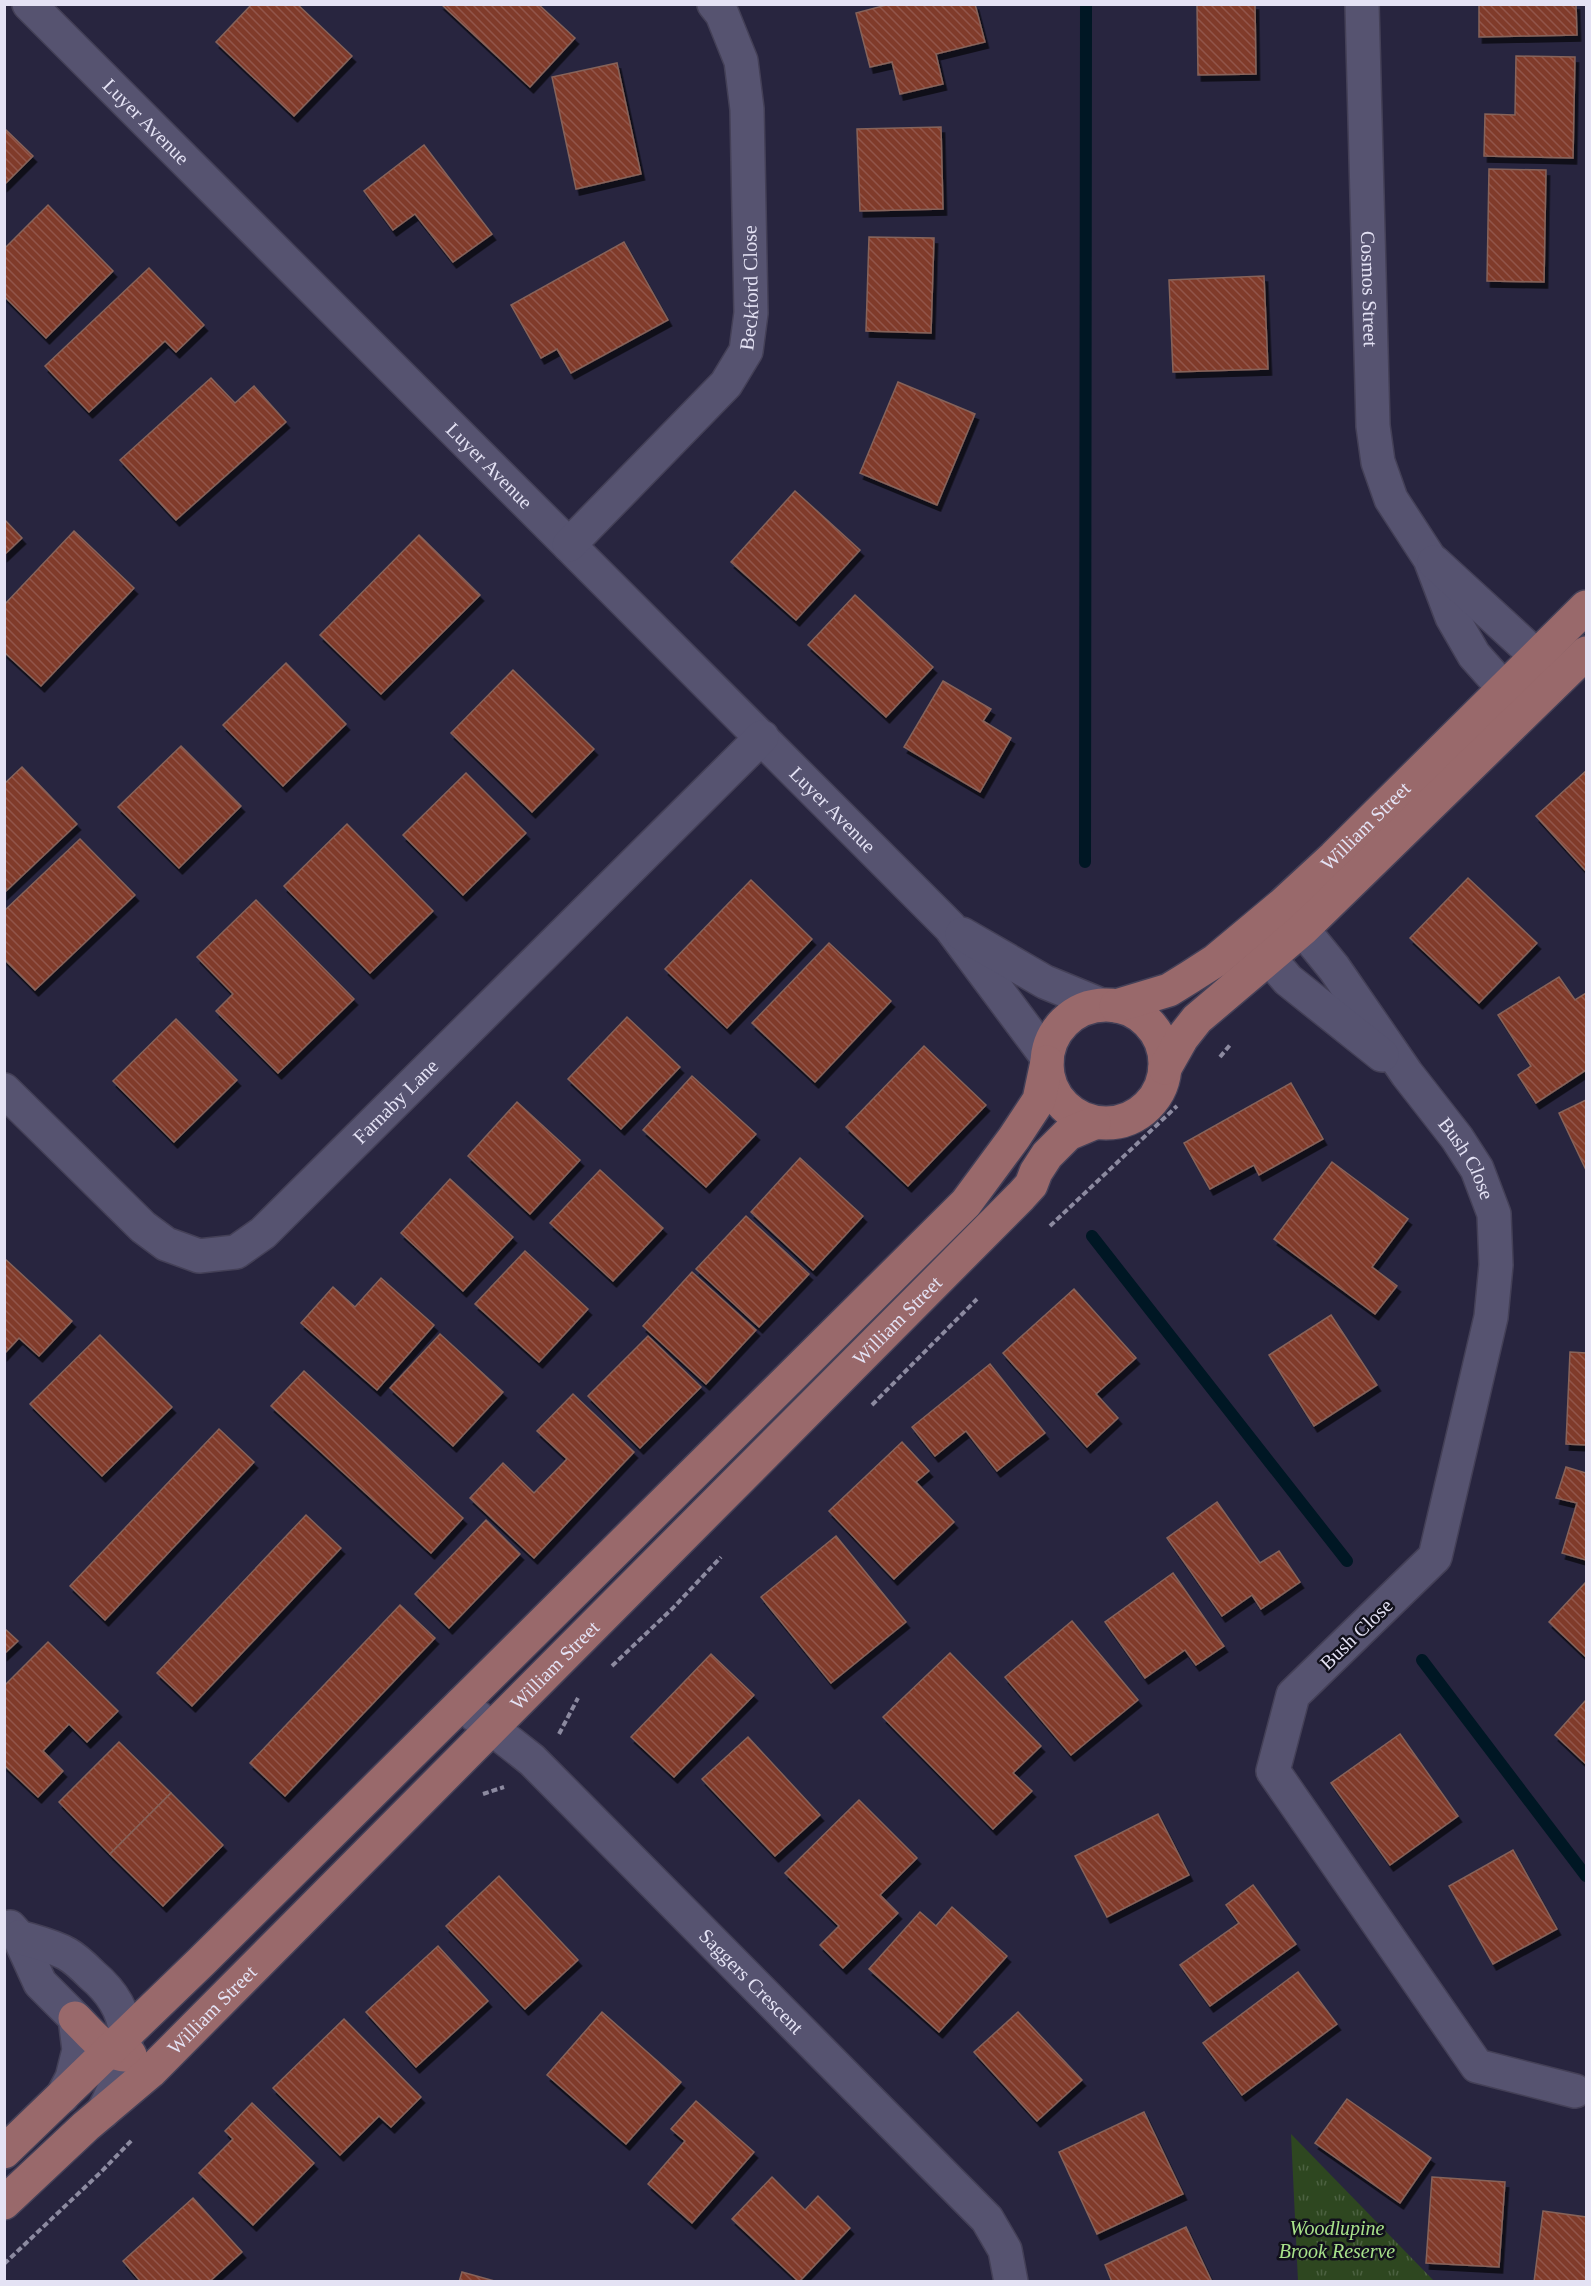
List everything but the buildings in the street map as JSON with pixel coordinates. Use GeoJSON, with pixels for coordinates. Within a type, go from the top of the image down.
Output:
{"type":"FeatureCollection","features":[{"type":"Feature","properties":{"kind":"main road","name":"William Street"},"geometry":{"type":"LineString","coordinates":[[1292,917],[1334,857],[1587,607]]}},
{"type":"Feature","properties":{"kind":"main road","name":"William Street"},"geometry":{"type":"LineString","coordinates":[[1165,1068],[1182,1038],[1258,946],[1527,713],[1587,653]]}},
{"type":"Feature","properties":{"kind":"main road","name":"William Street"},"geometry":{"type":"LineString","coordinates":[[1109,1006],[1169,990],[1215,961],[1258,946]]}},
{"type":"Feature","properties":{"kind":"main road"},"geometry":{"type":"LineString","coordinates":[[1109,1006],[1131,1011],[1145,1019],[1156,1033],[1163,1050],[1165,1068],[1161,1088],[1149,1105],[1134,1116],[1114,1123],[1094,1123],[1077,1116],[1062,1105],[1052,1090],[1047,1074],[1047,1060],[1052,1038],[1064,1021],[1081,1010],[1109,1006]]}},
{"type":"Feature","properties":{"kind":"main road","name":"William Street"},"geometry":{"type":"LineString","coordinates":[[4,2152],[62,2097],[120,2047],[189,1973],[966,1203],[1039,1100],[1047,1060]]}},
{"type":"Feature","properties":{"kind":"main road","name":"William Street"},"geometry":{"type":"LineString","coordinates":[[4,2203],[150,2072],[350,1872],[1021,1196],[1031,1185],[1047,1155],[1068,1134],[1094,1123]]}},
{"type":"Feature","properties":{"kind":"main road"},"geometry":{"type":"LineString","coordinates":[[266,1898],[347,1843],[443,1752],[491,1728]]}},
{"type":"Feature","properties":{"kind":"main road"},"geometry":{"type":"LineString","coordinates":[[75,2018],[120,2047],[142,2054],[271,1920],[350,1872]]}},
{"type":"Feature","properties":{"kind":"street","name":"Luyer Avenue"},"geometry":{"type":"LineString","coordinates":[[29,4],[950,927],[1047,1060]]}},
{"type":"Feature","properties":{"kind":"street","name":"Beckford Close"},"geometry":{"type":"LineString","coordinates":[[569,545],[726,384],[746,351],[751,314],[747,110],[741,60],[722,14],[714,4]]}},
{"type":"Feature","properties":{"kind":"street","name":"Cosmos Street"},"geometry":{"type":"LineString","coordinates":[[1362,4],[1373,426],[1378,462],[1391,499],[1430,559],[1452,617],[1474,655],[1503,690],[1527,713]]}},
{"type":"Feature","properties":{"kind":"street","name":"Cosmos Street"},"geometry":{"type":"LineString","coordinates":[[1430,559],[1538,656],[1560,679]]}},
{"type":"Feature","properties":{"kind":"street","name":"Farnaby Lane"},"geometry":{"type":"LineString","coordinates":[[4,1090],[143,1227],[166,1244],[199,1256],[236,1251],[263,1233],[762,737]]}},
{"type":"Feature","properties":{"kind":"street","name":"Bush Close"},"geometry":{"type":"LineString","coordinates":[[1292,917],[1334,968],[1407,1074],[1477,1169],[1494,1214],[1496,1265],[1491,1317],[1435,1557],[1293,1695],[1273,1770],[1477,2066],[1575,2091]]}},
{"type":"Feature","properties":{"kind":"street","name":"Luyer Avenue"},"geometry":{"type":"LineString","coordinates":[[950,927],[1045,982],[1109,1006]]}},
{"type":"Feature","properties":{"kind":"street","name":"Bush Close"},"geometry":{"type":"LineString","coordinates":[[1258,946],[1288,980],[1407,1074]]}},
{"type":"Feature","properties":{"kind":"street","name":"Saggers Crescent"},"geometry":{"type":"LineString","coordinates":[[461,1704],[532,1760],[987,2219],[1005,2250],[1011,2282]]}},
{"type":"Feature","properties":{"kind":"street"},"geometry":{"type":"LineString","coordinates":[[12,1929],[68,1954],[107,1987],[123,2012],[120,2078],[104,2112]]}},
{"type":"Feature","properties":{"kind":"street"},"geometry":{"type":"LineString","coordinates":[[12,1929],[40,1983],[75,2018],[79,2050],[72,2078],[62,2097]]}},
{"type":"Feature","properties":{"kind":"street"},"geometry":{"type":"LineString","coordinates":[[107,1987],[133,1993],[150,1993],[166,1987],[189,1973]]}},
{"type":"Feature","properties":{"kind":"green space","name":"Woodlupine Brook Reserve"},"geometry":{"type":"Polygon","coordinates":[[[1291,2134],[1434,2281],[1298,2281],[1291,2134]]]}},
{"type":"Feature","properties":{"kind":"waterway"},"geometry":{"type":"LineString","coordinates":[[1085,862],[1086,4]]}},
{"type":"Feature","properties":{"kind":"waterway"},"geometry":{"type":"LineString","coordinates":[[1092,1236],[1347,1561]]}},
{"type":"Feature","properties":{"kind":"waterway"},"geometry":{"type":"LineString","coordinates":[[1422,1660],[1586,1876]]}}]}
